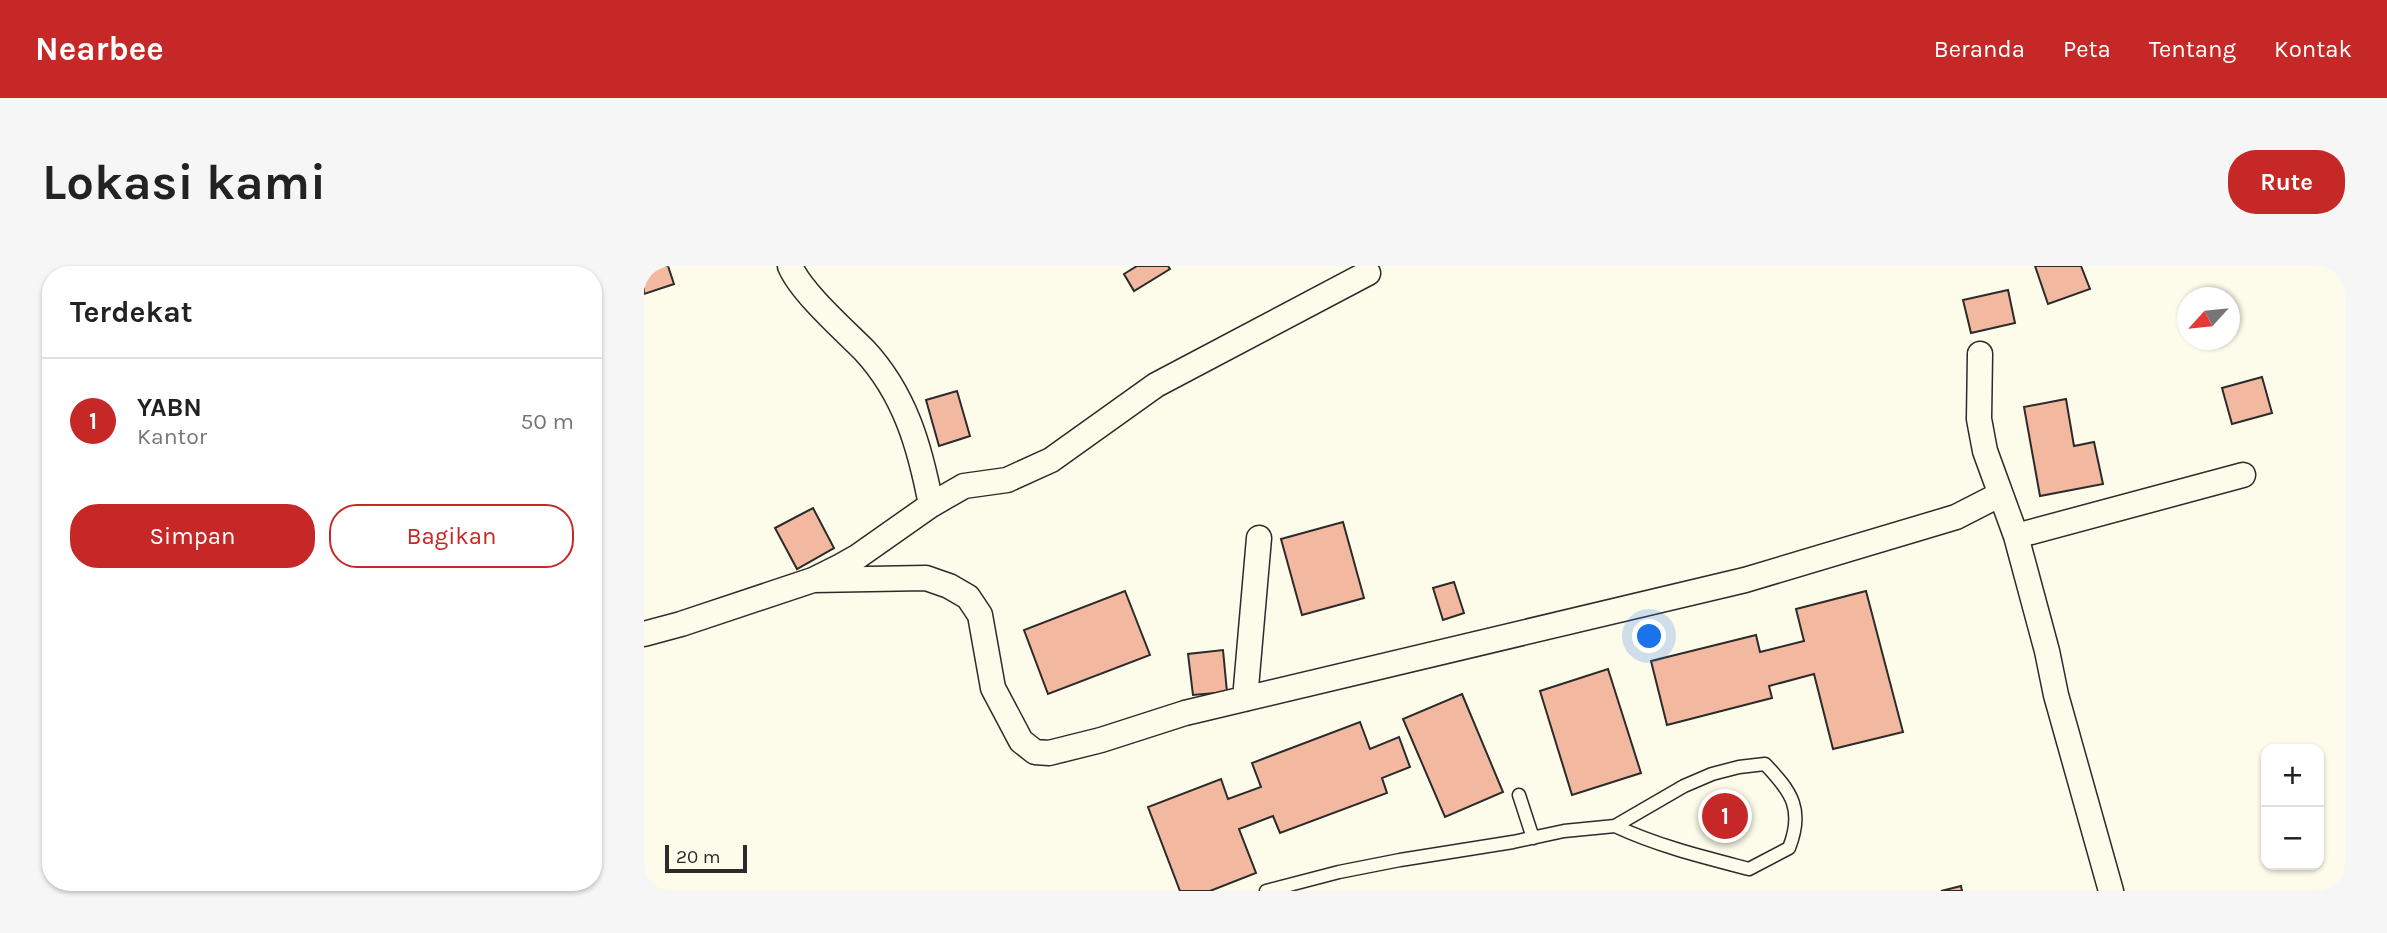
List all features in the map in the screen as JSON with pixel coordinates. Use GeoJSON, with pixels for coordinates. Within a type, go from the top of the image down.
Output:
{"type":"FeatureCollection","features":[{"type":"Feature","properties":{"kind":"street"},"geometry":{"type":"LineString","coordinates":[[790,266],[834,322],[865,352],[890,382],[910,421],[923,460],[931,505]]}},
{"type":"Feature","properties":{"kind":"street"},"geometry":{"type":"LineString","coordinates":[[644,634],[813,580],[857,557],[931,505],[964,486],[1007,480],[1051,460],[1156,385],[1368,273]]}},
{"type":"Feature","properties":{"kind":"street"},"geometry":{"type":"LineString","coordinates":[[1980,354],[1979,419],[1984,451],[2015,536],[2111,891]]}},
{"type":"Feature","properties":{"kind":"street"},"geometry":{"type":"LineString","coordinates":[[2015,536],[2243,475]]}},
{"type":"Feature","properties":{"kind":"street"},"geometry":{"type":"LineString","coordinates":[[813,580],[926,578],[949,586],[968,597],[979,615],[993,688],[1021,741],[1035,752],[1049,752],[1101,740],[1185,713],[1745,580],[1956,517],[1999,495]]}},
{"type":"Feature","properties":{"kind":"street"},"geometry":{"type":"LineString","coordinates":[[1245,699],[1259,538]]}},
{"type":"Feature","properties":{"kind":"lane"},"geometry":{"type":"LineString","coordinates":[[1266,891],[1400,860],[1564,831],[1615,826],[1684,786],[1712,774],[1739,767],[1765,764],[1781,780],[1796,807],[1796,829],[1789,848],[1749,869],[1677,851],[1649,842],[1615,826]]}},
{"type":"Feature","properties":{"kind":"lane"},"geometry":{"type":"LineString","coordinates":[[1519,795],[1533,838]]}},
{"type":"Feature","properties":{"kind":"building"},"geometry":{"type":"Polygon","coordinates":[[[644,266],[668,266],[674,284],[644,294],[644,266]]]}},
{"type":"Feature","properties":{"kind":"building"},"geometry":{"type":"Polygon","coordinates":[[[1137,266],[1168,266],[1170,269],[1134,291],[1124,274],[1137,266]]]}},
{"type":"Feature","properties":{"kind":"building"},"geometry":{"type":"Polygon","coordinates":[[[2035,266],[2081,266],[2090,289],[2048,304],[2035,266]]]}},
{"type":"Feature","properties":{"kind":"building"},"geometry":{"type":"Polygon","coordinates":[[[2008,290],[2015,323],[1971,333],[1963,300],[2008,290]]]}},
{"type":"Feature","properties":{"kind":"building"},"geometry":{"type":"Polygon","coordinates":[[[2262,377],[2272,413],[2232,424],[2222,388],[2262,377]]]}},
{"type":"Feature","properties":{"kind":"building"},"geometry":{"type":"Polygon","coordinates":[[[957,391],[970,436],[939,446],[926,400],[957,391]]]}},
{"type":"Feature","properties":{"kind":"building"},"geometry":{"type":"Polygon","coordinates":[[[2066,399],[2074,446],[2094,442],[2103,484],[2040,496],[2024,407],[2066,399]]]}},
{"type":"Feature","properties":{"kind":"building"},"geometry":{"type":"Polygon","coordinates":[[[813,508],[834,548],[797,569],[775,528],[813,508]]]}},
{"type":"Feature","properties":{"kind":"building"},"geometry":{"type":"Polygon","coordinates":[[[1343,522],[1364,598],[1302,615],[1281,539],[1343,522]]]}},
{"type":"Feature","properties":{"kind":"building"},"geometry":{"type":"Polygon","coordinates":[[[1454,582],[1464,613],[1443,620],[1433,588],[1454,582]]]}},
{"type":"Feature","properties":{"kind":"building"},"geometry":{"type":"Polygon","coordinates":[[[1125,591],[1150,655],[1048,694],[1024,630],[1125,591]]]}},
{"type":"Feature","properties":{"kind":"building"},"geometry":{"type":"Polygon","coordinates":[[[1866,591],[1903,732],[1833,749],[1814,674],[1769,686],[1772,698],[1667,725],[1651,661],[1756,635],[1760,652],[1804,641],[1796,609],[1866,591]]]}},
{"type":"Feature","properties":{"kind":"building"},"geometry":{"type":"Polygon","coordinates":[[[1223,650],[1227,692],[1193,695],[1188,654],[1223,650]]]}},
{"type":"Feature","properties":{"kind":"building"},"geometry":{"type":"Polygon","coordinates":[[[1608,669],[1641,773],[1572,795],[1540,691],[1608,669]]]}},
{"type":"Feature","properties":{"kind":"building"},"geometry":{"type":"Polygon","coordinates":[[[1462,694],[1503,792],[1445,817],[1403,719],[1462,694]]]}},
{"type":"Feature","properties":{"kind":"building"},"geometry":{"type":"Polygon","coordinates":[[[1360,722],[1370,749],[1399,737],[1410,767],[1382,778],[1387,793],[1280,833],[1273,816],[1239,829],[1256,873],[1210,891],[1180,891],[1148,807],[1221,779],[1228,799],[1261,787],[1252,763],[1360,722]]]}},
{"type":"Feature","properties":{"kind":"building"},"geometry":{"type":"Polygon","coordinates":[[[1961,886],[1962,891],[1941,891],[1961,886]]]}},
{"type":"Feature","properties":{"kind":"place","name":"YABN"},"geometry":{"type":"Point","coordinates":[1725,816]}}]}
